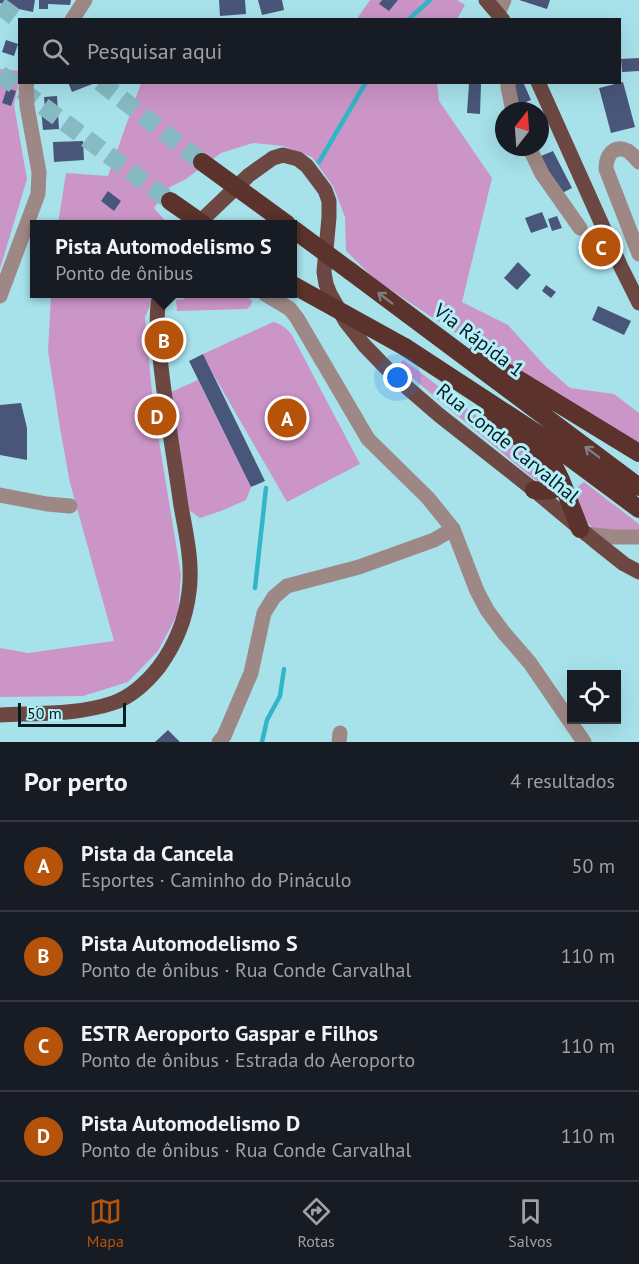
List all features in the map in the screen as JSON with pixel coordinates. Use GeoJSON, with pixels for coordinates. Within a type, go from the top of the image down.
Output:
{"type":"FeatureCollection","features":[{"type":"Feature","properties":{"kind":"highway"},"geometry":{"type":"LineString","coordinates":[[202,162],[280,220]]}},
{"type":"Feature","properties":{"kind":"highway"},"geometry":{"type":"LineString","coordinates":[[170,201],[195,220]]}},
{"type":"Feature","properties":{"kind":"highway","name":"Via Rápida 1"},"geometry":{"type":"LineString","coordinates":[[297,232],[639,487]]}},
{"type":"Feature","properties":{"kind":"highway"},"geometry":{"type":"LineString","coordinates":[[297,287],[410,350],[538,434],[639,509]]}},
{"type":"Feature","properties":{"kind":"highway"},"geometry":{"type":"LineString","coordinates":[[412,318],[479,355],[639,453]]}},
{"type":"Feature","properties":{"kind":"highway"},"geometry":{"type":"LineString","coordinates":[[410,350],[555,468],[583,531]]}},
{"type":"Feature","properties":{"kind":"highway"},"geometry":{"type":"LineString","coordinates":[[534,490],[556,489],[560,486],[561,480]]}},
{"type":"Feature","properties":{"kind":"main road"},"geometry":{"type":"LineString","coordinates":[[486,0],[502,11]]}},
{"type":"Feature","properties":{"kind":"main road"},"geometry":{"type":"LineString","coordinates":[[539,84],[637,296]]}},
{"type":"Feature","properties":{"kind":"main road","name":"Rua Conde Carvalhal"},"geometry":{"type":"LineString","coordinates":[[203,220],[249,176],[273,158],[283,155],[298,159],[307,166],[325,190],[328,201],[329,217],[324,272],[326,284],[346,322],[364,345],[395,377],[439,415],[624,564],[639,572]]}},
{"type":"Feature","properties":{"kind":"main road"},"geometry":{"type":"LineString","coordinates":[[0,715],[65,711],[115,702],[136,690],[153,674],[167,656],[178,634],[189,590],[189,558],[161,372],[157,312],[159,298]]}},
{"type":"Feature","properties":{"kind":"street"},"geometry":{"type":"LineString","coordinates":[[73,18],[85,0]]}},
{"type":"Feature","properties":{"kind":"street"},"geometry":{"type":"LineString","coordinates":[[0,296],[38,194],[39,172],[27,106],[27,84]]}},
{"type":"Feature","properties":{"kind":"street"},"geometry":{"type":"LineString","coordinates":[[508,84],[511,102]]}},
{"type":"Feature","properties":{"kind":"street"},"geometry":{"type":"LineString","coordinates":[[639,162],[628,152],[622,150],[615,150],[609,154],[606,161],[606,169],[639,254]]}},
{"type":"Feature","properties":{"kind":"street"},"geometry":{"type":"LineString","coordinates":[[533,156],[542,174],[580,228]]}},
{"type":"Feature","properties":{"kind":"street"},"geometry":{"type":"LineString","coordinates":[[272,298],[290,309],[297,318],[368,440],[428,498],[453,529],[477,591],[487,610],[530,663],[584,742]]}},
{"type":"Feature","properties":{"kind":"street"},"geometry":{"type":"LineString","coordinates":[[0,495],[70,506]]}},
{"type":"Feature","properties":{"kind":"street"},"geometry":{"type":"LineString","coordinates":[[219,742],[224,736],[251,673],[264,613],[274,597],[288,585],[359,567],[434,540],[453,529]]}},
{"type":"Feature","properties":{"kind":"street"},"geometry":{"type":"LineString","coordinates":[[583,531],[612,537],[639,537]]}},
{"type":"Feature","properties":{"kind":"shaded area"},"geometry":{"type":"Polygon","coordinates":[[[370,0],[457,0],[465,5],[458,18],[357,18],[370,0]]]}},
{"type":"Feature","properties":{"kind":"shaded area"},"geometry":{"type":"Polygon","coordinates":[[[0,69],[18,71],[14,105],[27,179],[0,269],[0,69]]]}},
{"type":"Feature","properties":{"kind":"shaded area"},"geometry":{"type":"Polygon","coordinates":[[[141,84],[437,84],[439,101],[492,178],[462,302],[508,325],[546,367],[570,388],[614,394],[639,413],[639,446],[498,361],[376,280],[346,251],[345,217],[333,186],[312,157],[283,146],[253,143],[221,153],[186,179],[170,187],[154,208],[164,220],[59,220],[66,173],[108,176],[141,84]]]}},
{"type":"Feature","properties":{"kind":"shaded area"},"geometry":{"type":"Polygon","coordinates":[[[51,298],[153,298],[145,317],[153,404],[181,575],[178,613],[158,651],[128,682],[83,696],[0,697],[0,648],[28,653],[114,641],[70,483],[48,351],[51,298]]]}},
{"type":"Feature","properties":{"kind":"shaded area"},"geometry":{"type":"Polygon","coordinates":[[[248,298],[252,300],[247,309],[177,311],[176,300],[248,298]]]}},
{"type":"Feature","properties":{"kind":"shaded area"},"geometry":{"type":"Polygon","coordinates":[[[273,322],[284,327],[292,335],[360,464],[287,502],[203,354],[273,322]]]}},
{"type":"Feature","properties":{"kind":"shaded area"},"geometry":{"type":"Polygon","coordinates":[[[403,360],[525,453],[548,473],[547,483],[540,483],[529,475],[398,366],[403,360]]]}},
{"type":"Feature","properties":{"kind":"shaded area"},"geometry":{"type":"Polygon","coordinates":[[[198,380],[251,487],[246,500],[200,518],[189,510],[171,392],[198,380]]]}},
{"type":"Feature","properties":{"kind":"shaded area"},"geometry":{"type":"Polygon","coordinates":[[[584,482],[639,524],[639,531],[598,531],[587,523],[575,489],[584,482]]]}},
{"type":"Feature","properties":{"kind":"building"},"geometry":{"type":"Polygon","coordinates":[[[0,0],[35,0],[33,12],[9,7],[0,3],[0,0]]]}},
{"type":"Feature","properties":{"kind":"building"},"geometry":{"type":"Polygon","coordinates":[[[39,0],[71,0],[70,5],[48,4],[48,9],[39,9],[39,0]]]}},
{"type":"Feature","properties":{"kind":"building"},"geometry":{"type":"Polygon","coordinates":[[[219,0],[245,0],[246,14],[220,16],[219,0]]]}},
{"type":"Feature","properties":{"kind":"building"},"geometry":{"type":"Polygon","coordinates":[[[258,0],[282,0],[284,10],[262,15],[258,0]]]}},
{"type":"Feature","properties":{"kind":"building"},"geometry":{"type":"Polygon","coordinates":[[[382,0],[398,0],[389,11],[379,4],[382,0]]]}},
{"type":"Feature","properties":{"kind":"building"},"geometry":{"type":"Polygon","coordinates":[[[519,0],[550,0],[547,9],[519,0]]]}},
{"type":"Feature","properties":{"kind":"building"},"geometry":{"type":"Polygon","coordinates":[[[6,40],[18,44],[14,56],[2,52],[6,40]]]}},
{"type":"Feature","properties":{"kind":"building"},"geometry":{"type":"Polygon","coordinates":[[[639,58],[639,71],[622,72],[621,59],[639,58]]]}},
{"type":"Feature","properties":{"kind":"building"},"geometry":{"type":"Polygon","coordinates":[[[623,82],[635,127],[611,133],[599,88],[623,82]]]}},
{"type":"Feature","properties":{"kind":"building"},"geometry":{"type":"Polygon","coordinates":[[[69,84],[92,84],[72,92],[69,84]]]}},
{"type":"Feature","properties":{"kind":"building"},"geometry":{"type":"Polygon","coordinates":[[[469,84],[481,84],[480,114],[467,113],[469,84]]]}},
{"type":"Feature","properties":{"kind":"building"},"geometry":{"type":"Polygon","coordinates":[[[511,84],[524,84],[531,100],[516,102],[511,84]]]}},
{"type":"Feature","properties":{"kind":"building"},"geometry":{"type":"Polygon","coordinates":[[[7,88],[16,91],[11,106],[2,103],[7,88]]]}},
{"type":"Feature","properties":{"kind":"building"},"geometry":{"type":"Polygon","coordinates":[[[57,96],[59,129],[43,130],[41,109],[45,109],[44,97],[57,96]]]}},
{"type":"Feature","properties":{"kind":"building"},"geometry":{"type":"Polygon","coordinates":[[[83,141],[84,160],[54,162],[53,142],[83,141]]]}},
{"type":"Feature","properties":{"kind":"building"},"geometry":{"type":"Polygon","coordinates":[[[553,151],[572,188],[560,194],[541,156],[549,156],[549,153],[553,151]]]}},
{"type":"Feature","properties":{"kind":"building"},"geometry":{"type":"Polygon","coordinates":[[[108,191],[121,201],[114,211],[101,201],[108,191]]]}},
{"type":"Feature","properties":{"kind":"building"},"geometry":{"type":"Polygon","coordinates":[[[542,212],[548,227],[531,233],[525,218],[542,212]]]}},
{"type":"Feature","properties":{"kind":"building"},"geometry":{"type":"Polygon","coordinates":[[[557,216],[562,228],[552,231],[548,219],[557,216]]]}},
{"type":"Feature","properties":{"kind":"building"},"geometry":{"type":"Polygon","coordinates":[[[518,262],[531,275],[517,290],[504,278],[518,262]]]}},
{"type":"Feature","properties":{"kind":"building"},"geometry":{"type":"Polygon","coordinates":[[[546,285],[556,292],[551,298],[542,291],[546,285]]]}},
{"type":"Feature","properties":{"kind":"building"},"geometry":{"type":"Polygon","coordinates":[[[598,306],[631,321],[624,335],[592,320],[598,306]]]}},
{"type":"Feature","properties":{"kind":"building"},"geometry":{"type":"Polygon","coordinates":[[[203,354],[265,481],[251,487],[189,361],[203,354]]]}},
{"type":"Feature","properties":{"kind":"building"},"geometry":{"type":"Polygon","coordinates":[[[21,403],[27,428],[27,460],[0,455],[0,405],[21,403]]]}},
{"type":"Feature","properties":{"kind":"building"},"geometry":{"type":"Polygon","coordinates":[[[168,730],[180,742],[155,742],[168,730]]]}},
{"type":"Feature","properties":{"kind":"waterway"},"geometry":{"type":"LineString","coordinates":[[410,18],[430,0]]}},
{"type":"Feature","properties":{"kind":"waterway"},"geometry":{"type":"LineString","coordinates":[[319,162],[365,84]]}},
{"type":"Feature","properties":{"kind":"waterway"},"geometry":{"type":"LineString","coordinates":[[255,588],[266,488]]}},
{"type":"Feature","properties":{"kind":"waterway"},"geometry":{"type":"LineString","coordinates":[[262,742],[267,720],[280,696],[284,669]]}},
{"type":"Feature","properties":{"kind":"tunnel"},"geometry":{"type":"LineString","coordinates":[[0,6],[18,20]]}},
{"type":"Feature","properties":{"kind":"tunnel"},"geometry":{"type":"LineString","coordinates":[[0,74],[170,201]]}},
{"type":"Feature","properties":{"kind":"tunnel"},"geometry":{"type":"LineString","coordinates":[[103,84],[202,162]]}},
{"type":"Feature","properties":{"kind":"place","name":"ESTR Aeroporto Gaspar e Filhos"},"geometry":{"type":"Point","coordinates":[601,247]}},
{"type":"Feature","properties":{"kind":"place","name":"Pista Automodelismo S"},"geometry":{"type":"Point","coordinates":[164,340]}},
{"type":"Feature","properties":{"kind":"place","name":"Pista Automodelismo D"},"geometry":{"type":"Point","coordinates":[157,416]}},
{"type":"Feature","properties":{"kind":"place","name":"Pista da Cancela"},"geometry":{"type":"Point","coordinates":[287,418]}}]}
